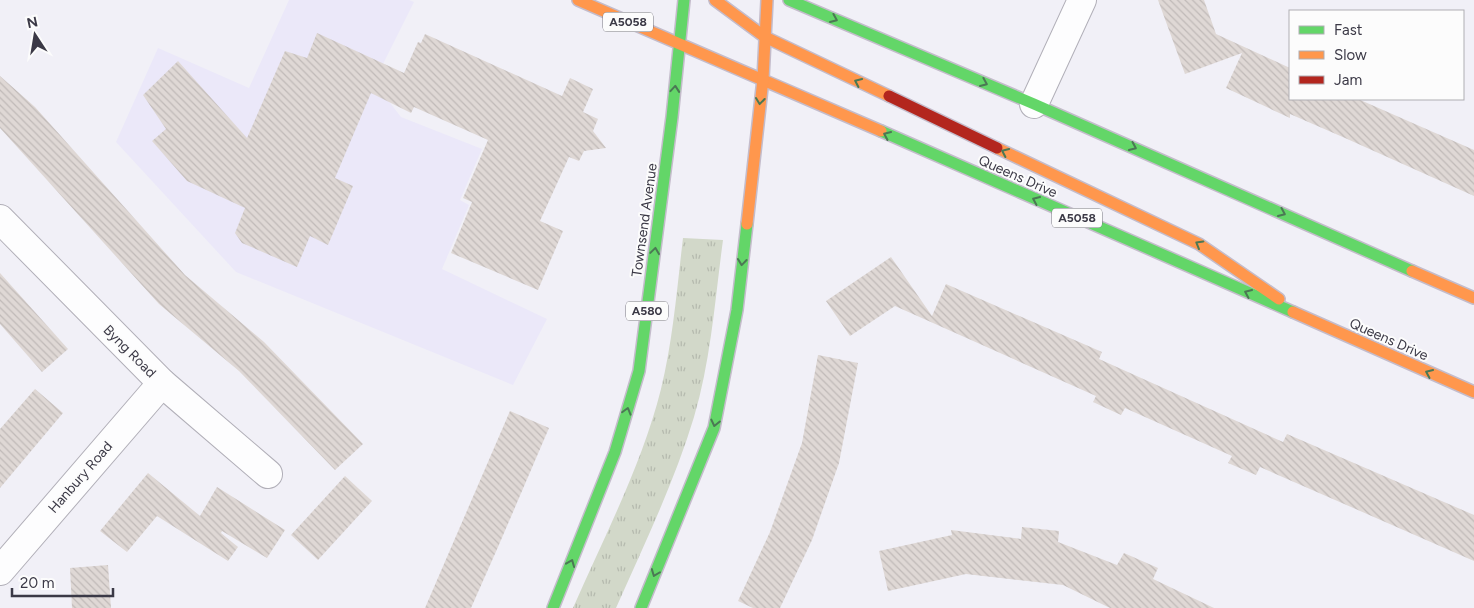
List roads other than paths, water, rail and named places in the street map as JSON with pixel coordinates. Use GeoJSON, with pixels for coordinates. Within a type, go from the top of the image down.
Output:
{"type":"FeatureCollection","features":[{"type":"Feature","properties":{"kind":"main road","name":"Queens Drive"},"geometry":{"type":"LineString","coordinates":[[578,0],[679,45],[763,79],[1474,392]]}},
{"type":"Feature","properties":{"kind":"main road","name":"Townsend Avenue"},"geometry":{"type":"LineString","coordinates":[[553,608],[616,452],[639,371],[670,136],[684,0]]}},
{"type":"Feature","properties":{"kind":"main road"},"geometry":{"type":"LineString","coordinates":[[715,0],[765,37],[1199,244],[1311,321]]}},
{"type":"Feature","properties":{"kind":"main road"},"geometry":{"type":"LineString","coordinates":[[645,607],[714,428],[737,310],[763,79],[766,0]]}},
{"type":"Feature","properties":{"kind":"main road"},"geometry":{"type":"LineString","coordinates":[[790,0],[1034,104],[1474,298]]}},
{"type":"Feature","properties":{"kind":"street"},"geometry":{"type":"LineString","coordinates":[[1034,104],[1082,0]]}},
{"type":"Feature","properties":{"kind":"street","name":"Byng Road"},"geometry":{"type":"LineString","coordinates":[[0,218],[162,383],[268,474]]}},
{"type":"Feature","properties":{"kind":"street","name":"Hanbury Road"},"geometry":{"type":"LineString","coordinates":[[0,572],[162,383]]}}]}
